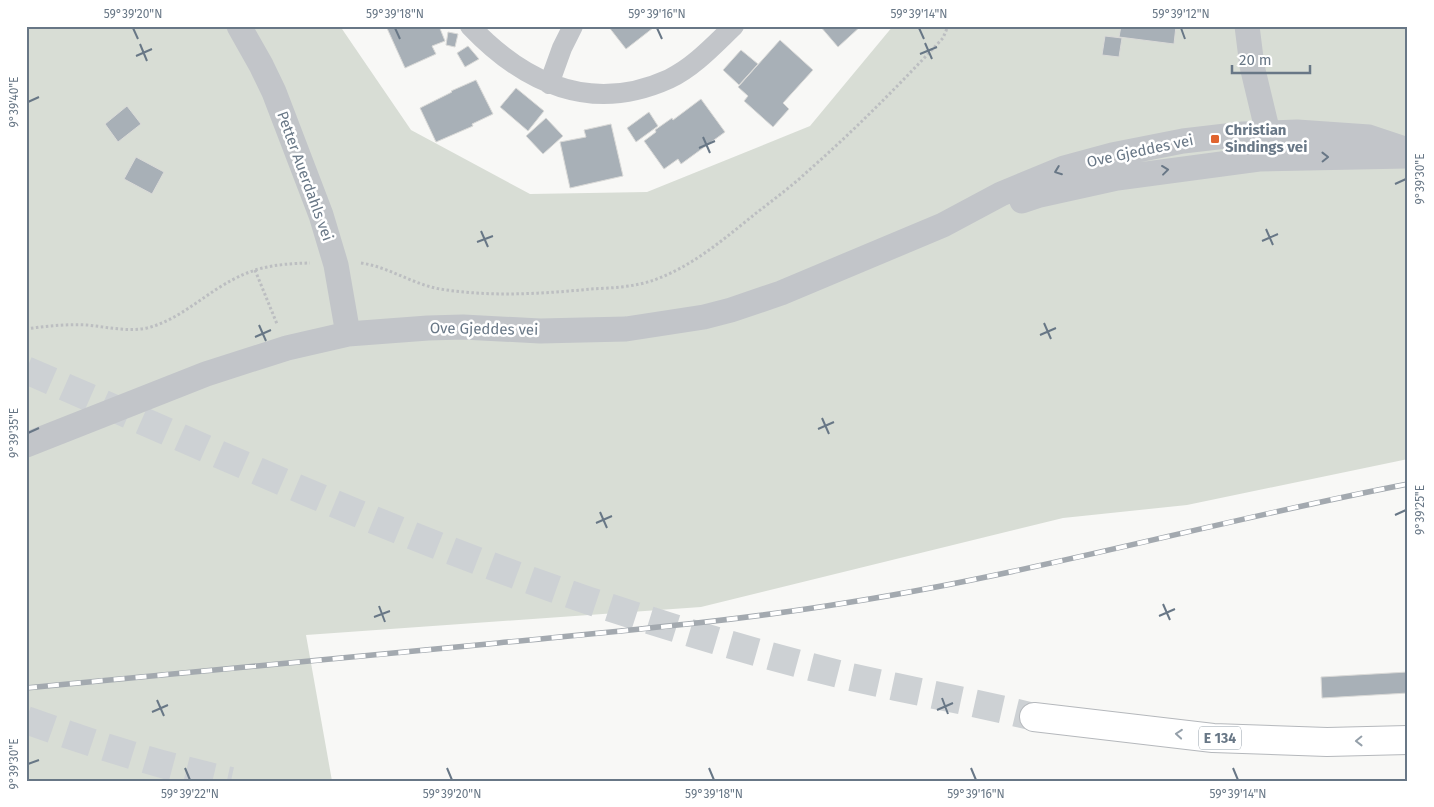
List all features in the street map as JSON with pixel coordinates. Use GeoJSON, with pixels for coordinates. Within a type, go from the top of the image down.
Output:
{"type":"FeatureCollection","features":[{"type":"Feature","properties":{"kind":"highway","name":"E 134"},"geometry":{"type":"LineString","coordinates":[[1034,718],[1213,738],[1327,742],[1408,740]]}},
{"type":"Feature","properties":{"kind":"street","name":"Petter Auerdahls vei"},"geometry":{"type":"LineString","coordinates":[[239,26],[274,92],[321,215],[336,265],[348,334]]}},
{"type":"Feature","properties":{"kind":"street"},"geometry":{"type":"LineString","coordinates":[[470,26],[486,43],[515,65],[549,84],[579,93],[612,94],[641,88],[670,78],[700,58],[734,26]]}},
{"type":"Feature","properties":{"kind":"street"},"geometry":{"type":"LineString","coordinates":[[549,84],[562,48],[573,26]]}},
{"type":"Feature","properties":{"kind":"street"},"geometry":{"type":"LineString","coordinates":[[1247,26],[1252,66],[1268,133],[1259,159]]}},
{"type":"Feature","properties":{"kind":"street"},"geometry":{"type":"LineString","coordinates":[[1252,66],[1243,134],[1259,159]]}},
{"type":"Feature","properties":{"kind":"street","name":"Ove Gjeddes vei"},"geometry":{"type":"LineString","coordinates":[[26,445],[206,374],[287,348],[348,334],[463,327],[540,331],[626,328],[704,317],[781,293],[943,225],[1002,194],[1064,168],[1112,155],[1183,141],[1243,134],[1297,132],[1369,137],[1408,150]]}},
{"type":"Feature","properties":{"kind":"street","name":"Ove Gjeddes vei"},"geometry":{"type":"LineString","coordinates":[[943,225],[1040,194],[1147,173],[1259,159],[1408,156]]}},
{"type":"Feature","properties":{"kind":"path"},"geometry":{"type":"LineString","coordinates":[[361,263],[378,266],[421,284],[439,289],[472,292],[523,294],[564,292],[617,287],[652,281],[680,269],[706,253],[808,172],[889,96],[943,38],[948,26]]}},
{"type":"Feature","properties":{"kind":"path"},"geometry":{"type":"LineString","coordinates":[[26,329],[67,324],[120,329],[146,328],[170,320],[219,288],[254,270],[272,265],[313,262]]}},
{"type":"Feature","properties":{"kind":"path"},"geometry":{"type":"LineString","coordinates":[[254,270],[287,348]]}},
{"type":"Feature","properties":{"kind":"shaded area"},"geometry":{"type":"Polygon","coordinates":[[[26,26],[340,26],[411,130],[530,194],[647,192],[810,126],[893,26],[1408,26],[1408,459],[1187,505],[1063,518],[701,607],[306,635],[332,781],[26,781],[26,26]]]}},
{"type":"Feature","properties":{"kind":"building"},"geometry":{"type":"Polygon","coordinates":[[[386,26],[439,26],[445,41],[432,46],[436,54],[405,68],[386,26]]]}},
{"type":"Feature","properties":{"kind":"building"},"geometry":{"type":"Polygon","coordinates":[[[608,26],[652,26],[653,28],[626,49],[608,26]]]}},
{"type":"Feature","properties":{"kind":"building"},"geometry":{"type":"Polygon","coordinates":[[[820,26],[861,26],[838,47],[820,26]]]}},
{"type":"Feature","properties":{"kind":"building"},"geometry":{"type":"Polygon","coordinates":[[[1121,26],[1176,26],[1174,44],[1119,37],[1121,26]]]}},
{"type":"Feature","properties":{"kind":"building"},"geometry":{"type":"Polygon","coordinates":[[[448,32],[458,34],[455,47],[446,45],[448,32]]]}},
{"type":"Feature","properties":{"kind":"building"},"geometry":{"type":"Polygon","coordinates":[[[1105,36],[1122,38],[1119,57],[1102,55],[1105,36]]]}},
{"type":"Feature","properties":{"kind":"building"},"geometry":{"type":"Polygon","coordinates":[[[780,40],[813,70],[783,103],[789,109],[773,127],[744,101],[748,96],[738,87],[780,40]]]}},
{"type":"Feature","properties":{"kind":"building"},"geometry":{"type":"Polygon","coordinates":[[[468,46],[479,59],[465,67],[457,53],[468,46]]]}},
{"type":"Feature","properties":{"kind":"building"},"geometry":{"type":"Polygon","coordinates":[[[741,50],[758,64],[739,85],[723,70],[741,50]]]}},
{"type":"Feature","properties":{"kind":"building"},"geometry":{"type":"Polygon","coordinates":[[[476,80],[493,114],[472,124],[473,126],[436,142],[420,108],[476,80]]]}},
{"type":"Feature","properties":{"kind":"building"},"geometry":{"type":"Polygon","coordinates":[[[516,88],[544,111],[528,131],[500,107],[516,88]]]}},
{"type":"Feature","properties":{"kind":"building"},"geometry":{"type":"Polygon","coordinates":[[[701,99],[725,132],[681,164],[678,159],[664,169],[644,141],[656,132],[655,130],[672,118],[673,120],[701,99]]]}},
{"type":"Feature","properties":{"kind":"building"},"geometry":{"type":"Polygon","coordinates":[[[127,106],[141,124],[118,142],[105,124],[127,106]]]}},
{"type":"Feature","properties":{"kind":"building"},"geometry":{"type":"Polygon","coordinates":[[[649,112],[658,126],[636,142],[627,128],[649,112]]]}},
{"type":"Feature","properties":{"kind":"building"},"geometry":{"type":"Polygon","coordinates":[[[546,118],[563,136],[543,154],[526,136],[546,118]]]}},
{"type":"Feature","properties":{"kind":"building"},"geometry":{"type":"Polygon","coordinates":[[[611,124],[623,176],[570,188],[560,142],[586,137],[584,130],[611,124]]]}},
{"type":"Feature","properties":{"kind":"building"},"geometry":{"type":"Polygon","coordinates":[[[136,157],[164,172],[152,194],[124,179],[136,157]]]}},
{"type":"Feature","properties":{"kind":"building"},"geometry":{"type":"Polygon","coordinates":[[[1408,672],[1408,693],[1322,698],[1321,677],[1408,672]]]}},
{"type":"Feature","properties":{"kind":"tunnel"},"geometry":{"type":"LineString","coordinates":[[26,370],[314,495],[534,582],[668,626],[790,661],[851,677],[1034,717]]}},
{"type":"Feature","properties":{"kind":"tunnel"},"geometry":{"type":"LineString","coordinates":[[26,720],[127,754],[231,781]]}},
{"type":"Feature","properties":{"kind":"railway"},"geometry":{"type":"LineString","coordinates":[[26,688],[624,631],[806,609],[991,576],[1269,513],[1408,484]]}},
{"type":"Feature","properties":{"kind":"place","name":"Christian Sindings vei"},"geometry":{"type":"Point","coordinates":[1215,139]}}]}
